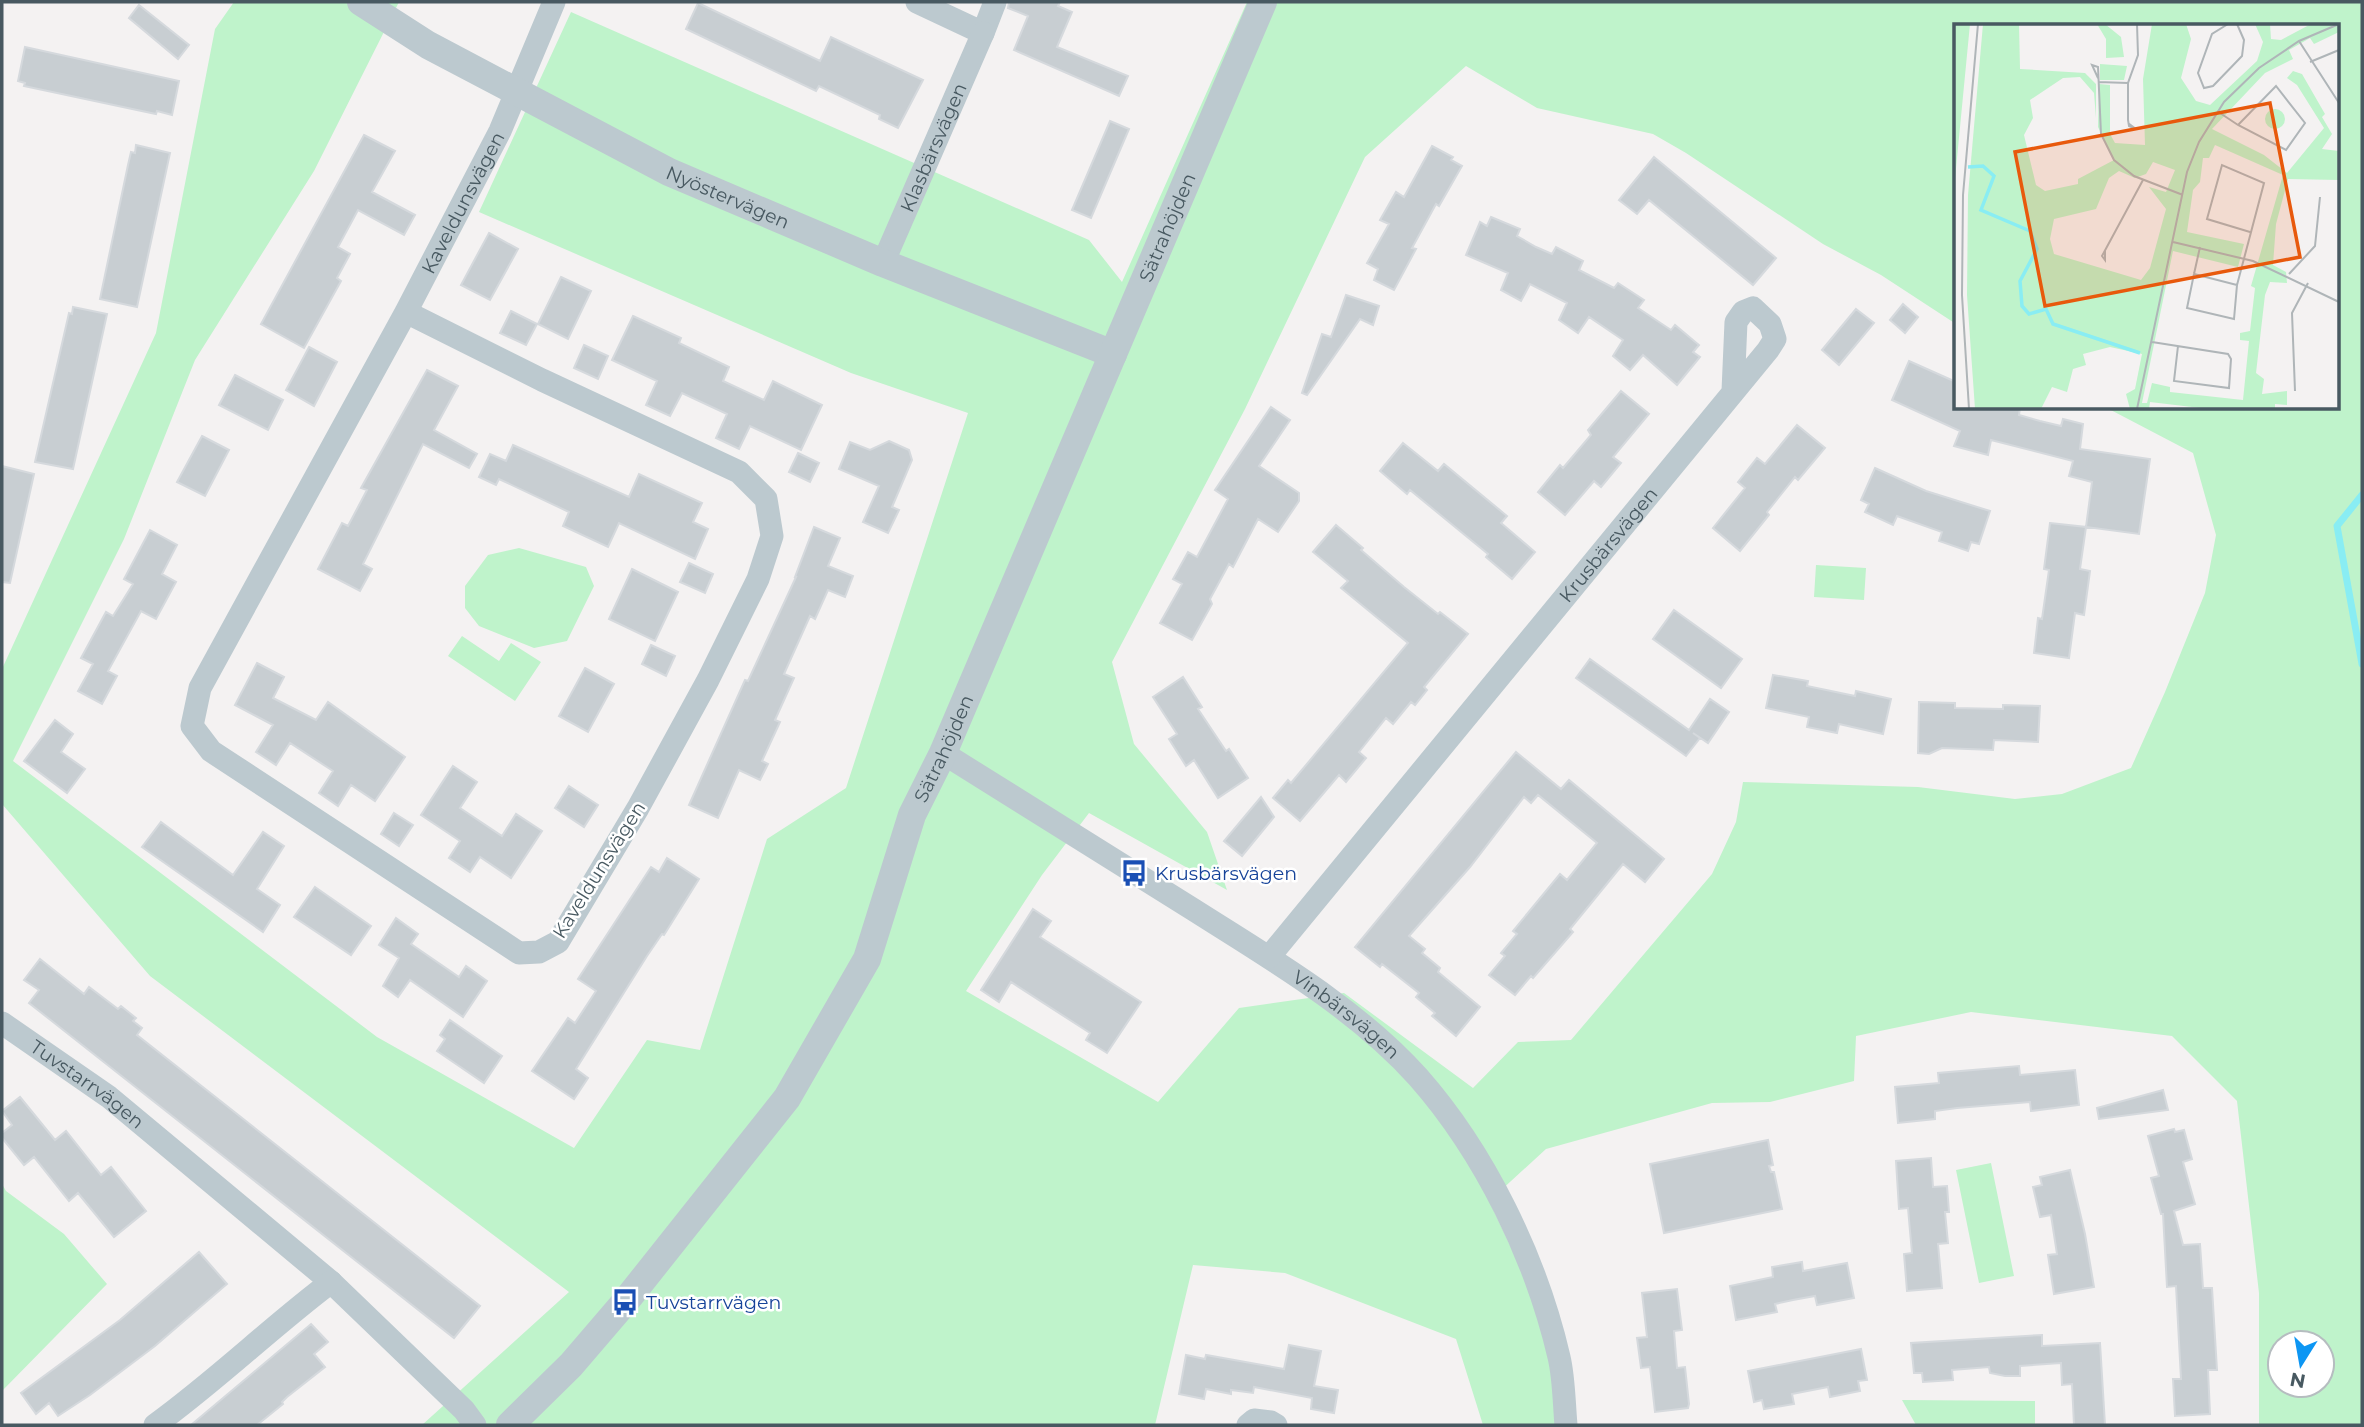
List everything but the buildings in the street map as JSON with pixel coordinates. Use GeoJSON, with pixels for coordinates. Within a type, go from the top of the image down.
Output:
{"type":"FeatureCollection","features":[{"type":"Feature","properties":{"kind":"street","name":"Nyöstervägen"},"geometry":{"type":"LineString","coordinates":[[361,2],[428,45],[669,172],[883,264],[1113,354]]}},
{"type":"Feature","properties":{"kind":"street"},"geometry":{"type":"LineString","coordinates":[[515,92],[554,2]]}},
{"type":"Feature","properties":{"kind":"street"},"geometry":{"type":"LineString","coordinates":[[918,2],[983,33]]}},
{"type":"Feature","properties":{"kind":"street","name":"Klasbärsvägen"},"geometry":{"type":"LineString","coordinates":[[883,264],[995,2]]}},
{"type":"Feature","properties":{"kind":"street","name":"Sätrahöjden"},"geometry":{"type":"LineString","coordinates":[[510,1425],[571,1365],[625,1302],[787,1098],[867,959],[912,815],[943,753],[1263,2]]}},
{"type":"Feature","properties":{"kind":"street","name":"Kaveldunsvägen"},"geometry":{"type":"LineString","coordinates":[[407,312],[542,380],[739,472],[766,499],[772,536],[758,579],[709,680],[597,879],[558,942],[539,952],[519,953],[211,751],[192,726],[200,688],[407,312],[500,131],[515,92]]}},
{"type":"Feature","properties":{"kind":"street","name":"Krusbärsvägen"},"geometry":{"type":"LineString","coordinates":[[1269,957],[1548,620],[1732,391]]}},
{"type":"Feature","properties":{"kind":"street","name":"Vinbärsvägen"},"geometry":{"type":"LineString","coordinates":[[943,753],[1269,957],[1342,1009],[1416,1074],[1442,1105],[1498,1193],[1535,1281],[1560,1359],[1566,1425]]}},
{"type":"Feature","properties":{"kind":"street","name":"Tuvstarrvägen"},"geometry":{"type":"LineString","coordinates":[[2,1023],[109,1097],[331,1282],[464,1410],[475,1425]]}},
{"type":"Feature","properties":{"kind":"street"},"geometry":{"type":"LineString","coordinates":[[155,1425],[185,1404],[292,1311],[331,1282]]}},
{"type":"Feature","properties":{"kind":"street"},"geometry":{"type":"LineString","coordinates":[[1248,1425],[1254,1420],[1276,1425]]}},
{"type":"Feature","properties":{"kind":"green space"},"geometry":{"type":"Polygon","coordinates":[[[234,2],[399,2],[314,171],[195,360],[124,539],[13,761],[377,1037],[574,1148],[647,1040],[700,1050],[767,839],[846,788],[968,413],[851,373],[479,212],[571,12],[1089,240],[1122,282],[1247,2],[2362,2],[2362,1425],[2259,1425],[2259,1293],[2237,1101],[2172,1036],[1971,1012],[1856,1036],[1854,1081],[1770,1102],[1712,1103],[1546,1149],[1498,1193],[1491,1205],[1529,1285],[1568,1425],[1483,1425],[1456,1339],[1285,1273],[1193,1265],[1155,1425],[422,1425],[569,1292],[150,976],[2,804],[2,669],[156,333],[215,29],[234,2]],[[1954,24],[1954,323],[1881,275],[1823,244],[1653,134],[1537,108],[1466,66],[1365,157],[1245,409],[1112,662],[1134,744],[1207,832],[1227,890],[1089,813],[1042,875],[966,991],[1158,1102],[1239,1008],[1344,993],[1473,1088],[1518,1042],[1571,1040],[1712,874],[1736,822],[1743,782],[1918,787],[2015,799],[2062,794],[2131,768],[2205,593],[2216,535],[2193,453],[2111,410],[2340,410],[2340,24],[1954,24]]]}},
{"type":"Feature","properties":{"kind":"green space"},"geometry":{"type":"Polygon","coordinates":[[[519,548],[586,567],[594,586],[567,641],[534,648],[479,626],[465,608],[465,586],[488,555],[519,548]]]}},
{"type":"Feature","properties":{"kind":"green space"},"geometry":{"type":"Polygon","coordinates":[[[1816,565],[1866,568],[1864,600],[1814,597],[1816,565]]]}},
{"type":"Feature","properties":{"kind":"green space"},"geometry":{"type":"Polygon","coordinates":[[[462,636],[499,661],[511,643],[541,662],[515,701],[448,656],[462,636]]]}},
{"type":"Feature","properties":{"kind":"green space"},"geometry":{"type":"Polygon","coordinates":[[[1991,1163],[2014,1276],[1979,1283],[1956,1170],[1991,1163]]]}},
{"type":"Feature","properties":{"kind":"green space"},"geometry":{"type":"Polygon","coordinates":[[[2,1184],[6,1191],[64,1234],[107,1284],[2,1391],[2,1184]]]}},
{"type":"Feature","properties":{"kind":"green space"},"geometry":{"type":"Polygon","coordinates":[[[1902,1400],[2035,1401],[2035,1425],[1916,1425],[1902,1400]]]}},
{"type":"Feature","properties":{"kind":"waterway"},"geometry":{"type":"LineString","coordinates":[[2362,495],[2337,526],[2362,664]]}},
{"type":"Feature","properties":{"kind":"place","name":"Krusbärsvägen"},"geometry":{"type":"Point","coordinates":[1134,873]}},
{"type":"Feature","properties":{"kind":"place","name":"Tuvstarrvägen"},"geometry":{"type":"Point","coordinates":[625,1302]}}]}
